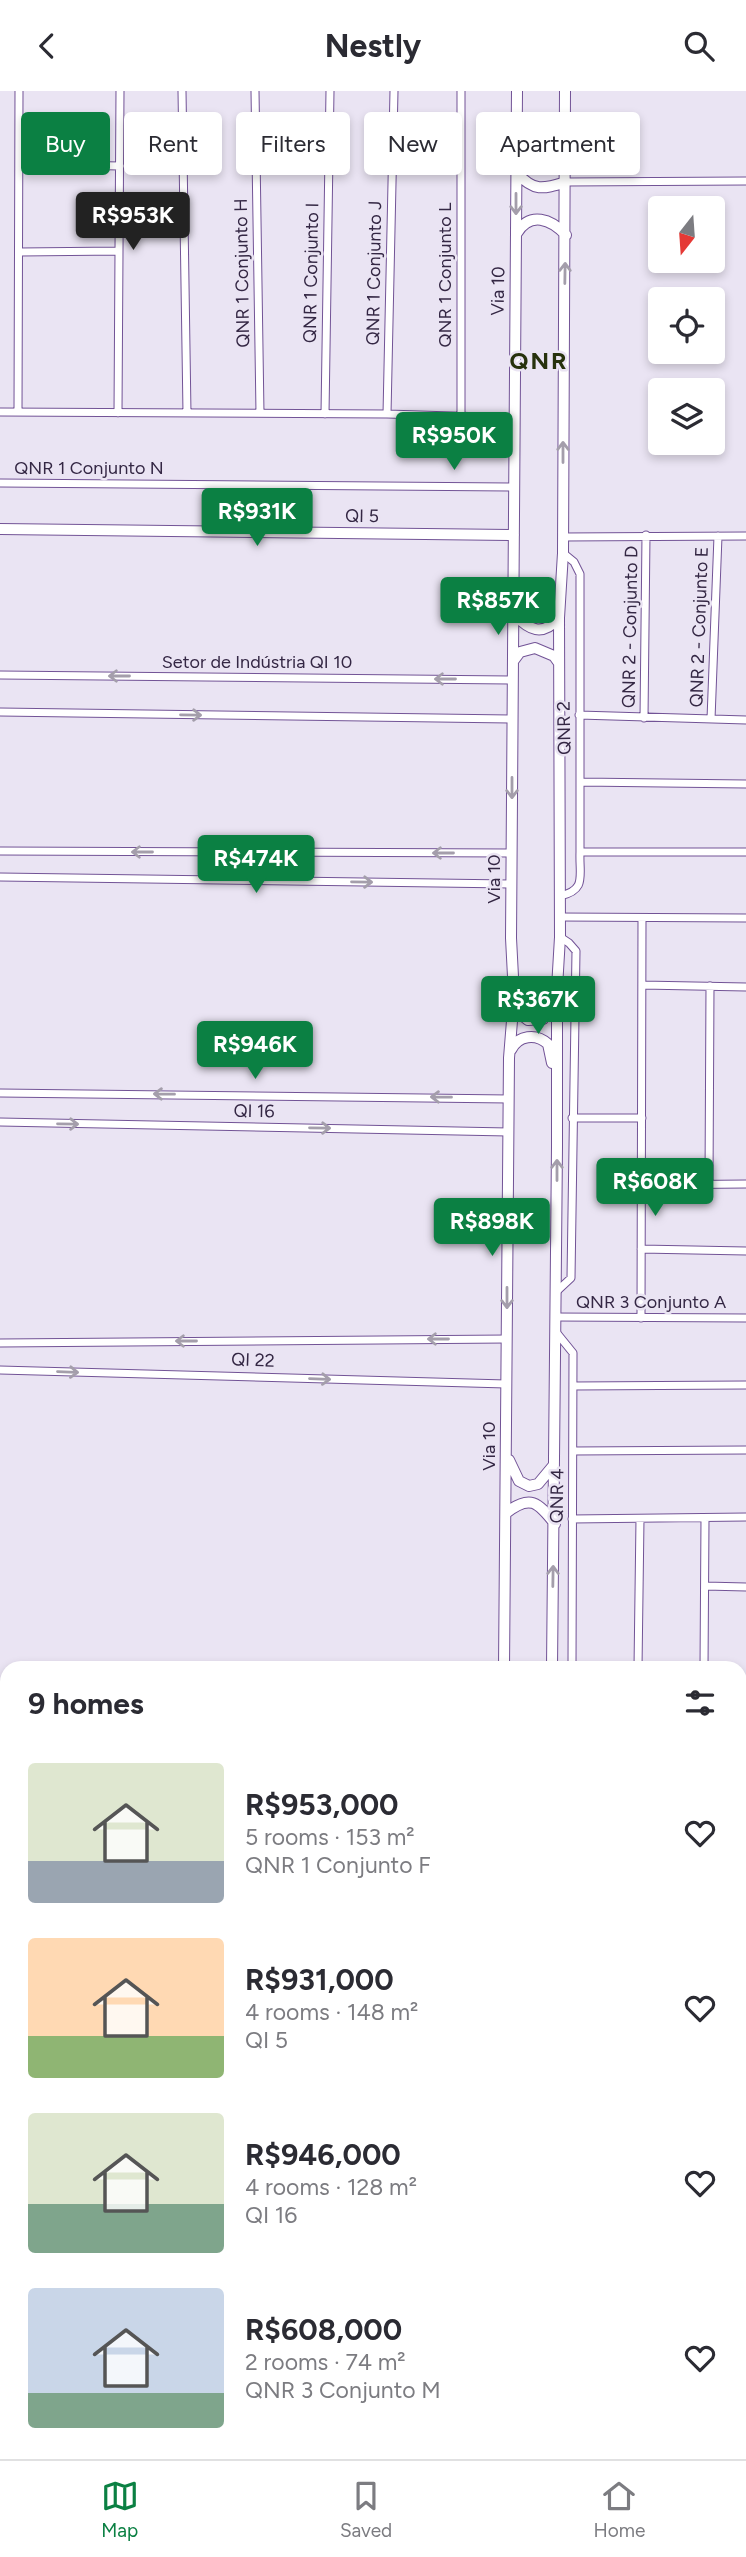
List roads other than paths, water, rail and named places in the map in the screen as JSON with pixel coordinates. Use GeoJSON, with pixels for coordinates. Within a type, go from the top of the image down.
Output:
{"type":"FeatureCollection","features":[{"type":"Feature","properties":{"kind":"main road","name":"Via 10"},"geometry":{"type":"LineString","coordinates":[[517,91],[517,112]]}},
{"type":"Feature","properties":{"kind":"main road"},"geometry":{"type":"LineString","coordinates":[[552,1661],[565,91]]}},
{"type":"Feature","properties":{"kind":"main road","name":"Via 10"},"geometry":{"type":"LineString","coordinates":[[504,1661],[509,1058],[514,996],[512,719],[516,175]]}},
{"type":"Feature","properties":{"kind":"main road"},"geometry":{"type":"LineString","coordinates":[[518,175],[527,184],[535,187],[551,187],[566,182]]}},
{"type":"Feature","properties":{"kind":"main road"},"geometry":{"type":"LineString","coordinates":[[516,235],[522,226],[534,219],[556,224],[565,235]]}},
{"type":"Feature","properties":{"kind":"main road","name":"QI 5"},"geometry":{"type":"LineString","coordinates":[[0,530],[514,535]]}},
{"type":"Feature","properties":{"kind":"main road"},"geometry":{"type":"LineString","coordinates":[[514,614],[532,629],[543,630],[552,626],[559,618]]}},
{"type":"Feature","properties":{"kind":"main road"},"geometry":{"type":"LineString","coordinates":[[514,660],[520,652],[536,648],[554,656],[559,663]]}},
{"type":"Feature","properties":{"kind":"main road"},"geometry":{"type":"LineString","coordinates":[[514,996],[519,1012],[528,1020],[536,1021],[543,1019],[548,1012],[557,988]]}},
{"type":"Feature","properties":{"kind":"main road"},"geometry":{"type":"LineString","coordinates":[[509,1058],[514,1042],[531,1036],[544,1040],[548,1044],[556,1093]]}},
{"type":"Feature","properties":{"kind":"main road"},"geometry":{"type":"LineString","coordinates":[[506,1454],[516,1477],[523,1484],[538,1484],[553,1466]]}},
{"type":"Feature","properties":{"kind":"main road"},"geometry":{"type":"LineString","coordinates":[[506,1513],[517,1504],[528,1501],[539,1505],[555,1524]]}},
{"type":"Feature","properties":{"kind":"street"},"geometry":{"type":"LineString","coordinates":[[18,412],[19,91]]}},
{"type":"Feature","properties":{"kind":"street"},"geometry":{"type":"LineString","coordinates":[[118,413],[120,91]]}},
{"type":"Feature","properties":{"kind":"street"},"geometry":{"type":"LineString","coordinates":[[182,91],[187,413]]}},
{"type":"Feature","properties":{"kind":"street","name":"QNR 1 Conjunto H"},"geometry":{"type":"LineString","coordinates":[[255,91],[260,413]]}},
{"type":"Feature","properties":{"kind":"street","name":"QNR 1 Conjunto I"},"geometry":{"type":"LineString","coordinates":[[325,414],[330,91]]}},
{"type":"Feature","properties":{"kind":"street","name":"QNR 1 Conjunto J"},"geometry":{"type":"LineString","coordinates":[[387,414],[394,91]]}},
{"type":"Feature","properties":{"kind":"street","name":"QNR 1 Conjunto L"},"geometry":{"type":"LineString","coordinates":[[461,91],[461,417]]}},
{"type":"Feature","properties":{"kind":"street"},"geometry":{"type":"LineString","coordinates":[[20,164],[120,166]]}},
{"type":"Feature","properties":{"kind":"street"},"geometry":{"type":"LineString","coordinates":[[566,182],[746,181]]}},
{"type":"Feature","properties":{"kind":"street"},"geometry":{"type":"LineString","coordinates":[[20,252],[119,251]]}},
{"type":"Feature","properties":{"kind":"street"},"geometry":{"type":"LineString","coordinates":[[0,412],[387,414],[515,418]]}},
{"type":"Feature","properties":{"kind":"street","name":"QNR 1 Conjunto N"},"geometry":{"type":"LineString","coordinates":[[0,483],[514,487]]}},
{"type":"Feature","properties":{"kind":"street","name":"QNR 2 - Conjunto D"},"geometry":{"type":"LineString","coordinates":[[645,719],[646,535]]}},
{"type":"Feature","properties":{"kind":"street","name":"QNR 2 - Conjunto E"},"geometry":{"type":"LineString","coordinates":[[711,719],[718,536]]}},
{"type":"Feature","properties":{"kind":"street"},"geometry":{"type":"LineString","coordinates":[[563,537],[746,536]]}},
{"type":"Feature","properties":{"kind":"street","name":"QNR 2"},"geometry":{"type":"LineString","coordinates":[[560,896],[578,889],[581,782],[580,574],[574,562],[563,553]]}},
{"type":"Feature","properties":{"kind":"street","name":"Setor de Indústria QI 10"},"geometry":{"type":"LineString","coordinates":[[0,675],[513,680]]}},
{"type":"Feature","properties":{"kind":"street"},"geometry":{"type":"LineString","coordinates":[[0,712],[512,719]]}},
{"type":"Feature","properties":{"kind":"street"},"geometry":{"type":"LineString","coordinates":[[579,715],[746,720]]}},
{"type":"Feature","properties":{"kind":"street"},"geometry":{"type":"LineString","coordinates":[[581,782],[746,784]]}},
{"type":"Feature","properties":{"kind":"street"},"geometry":{"type":"LineString","coordinates":[[0,851],[512,853]]}},
{"type":"Feature","properties":{"kind":"street"},"geometry":{"type":"LineString","coordinates":[[580,852],[746,852]]}},
{"type":"Feature","properties":{"kind":"street"},"geometry":{"type":"LineString","coordinates":[[0,877],[512,884]]}},
{"type":"Feature","properties":{"kind":"street"},"geometry":{"type":"LineString","coordinates":[[560,917],[746,918]]}},
{"type":"Feature","properties":{"kind":"street"},"geometry":{"type":"LineString","coordinates":[[641,1318],[642,918]]}},
{"type":"Feature","properties":{"kind":"street"},"geometry":{"type":"LineString","coordinates":[[556,1292],[571,1277],[576,951],[560,937]]}},
{"type":"Feature","properties":{"kind":"street"},"geometry":{"type":"LineString","coordinates":[[642,985],[746,987]]}},
{"type":"Feature","properties":{"kind":"street"},"geometry":{"type":"LineString","coordinates":[[709,1184],[710,986]]}},
{"type":"Feature","properties":{"kind":"street"},"geometry":{"type":"LineString","coordinates":[[0,1093],[509,1100]]}},
{"type":"Feature","properties":{"kind":"street"},"geometry":{"type":"LineString","coordinates":[[572,1118],[642,1118]]}},
{"type":"Feature","properties":{"kind":"street","name":"QI 16"},"geometry":{"type":"LineString","coordinates":[[0,1122],[508,1132]]}},
{"type":"Feature","properties":{"kind":"street"},"geometry":{"type":"LineString","coordinates":[[641,1185],[746,1184]]}},
{"type":"Feature","properties":{"kind":"street"},"geometry":{"type":"LineString","coordinates":[[641,1249],[746,1251]]}},
{"type":"Feature","properties":{"kind":"street","name":"QNR 3 Conjunto A"},"geometry":{"type":"LineString","coordinates":[[556,1317],[746,1318]]}},
{"type":"Feature","properties":{"kind":"street","name":"QNR 4"},"geometry":{"type":"LineString","coordinates":[[555,1331],[573,1353],[572,1661]]}},
{"type":"Feature","properties":{"kind":"street"},"geometry":{"type":"LineString","coordinates":[[0,1343],[507,1339]]}},
{"type":"Feature","properties":{"kind":"street","name":"QI 22"},"geometry":{"type":"LineString","coordinates":[[0,1370],[506,1384]]}},
{"type":"Feature","properties":{"kind":"street"},"geometry":{"type":"LineString","coordinates":[[573,1386],[746,1385]]}},
{"type":"Feature","properties":{"kind":"street"},"geometry":{"type":"LineString","coordinates":[[573,1451],[746,1450]]}},
{"type":"Feature","properties":{"kind":"street"},"geometry":{"type":"LineString","coordinates":[[572,1518],[746,1517]]}},
{"type":"Feature","properties":{"kind":"street"},"geometry":{"type":"LineString","coordinates":[[638,1661],[640,1519]]}},
{"type":"Feature","properties":{"kind":"street"},"geometry":{"type":"LineString","coordinates":[[704,1661],[705,1519]]}},
{"type":"Feature","properties":{"kind":"street"},"geometry":{"type":"LineString","coordinates":[[705,1586],[746,1587]]}},
{"type":"Feature","properties":{"kind":"district","name":"QNR"},"geometry":{"type":"Point","coordinates":[539,360]}}]}
